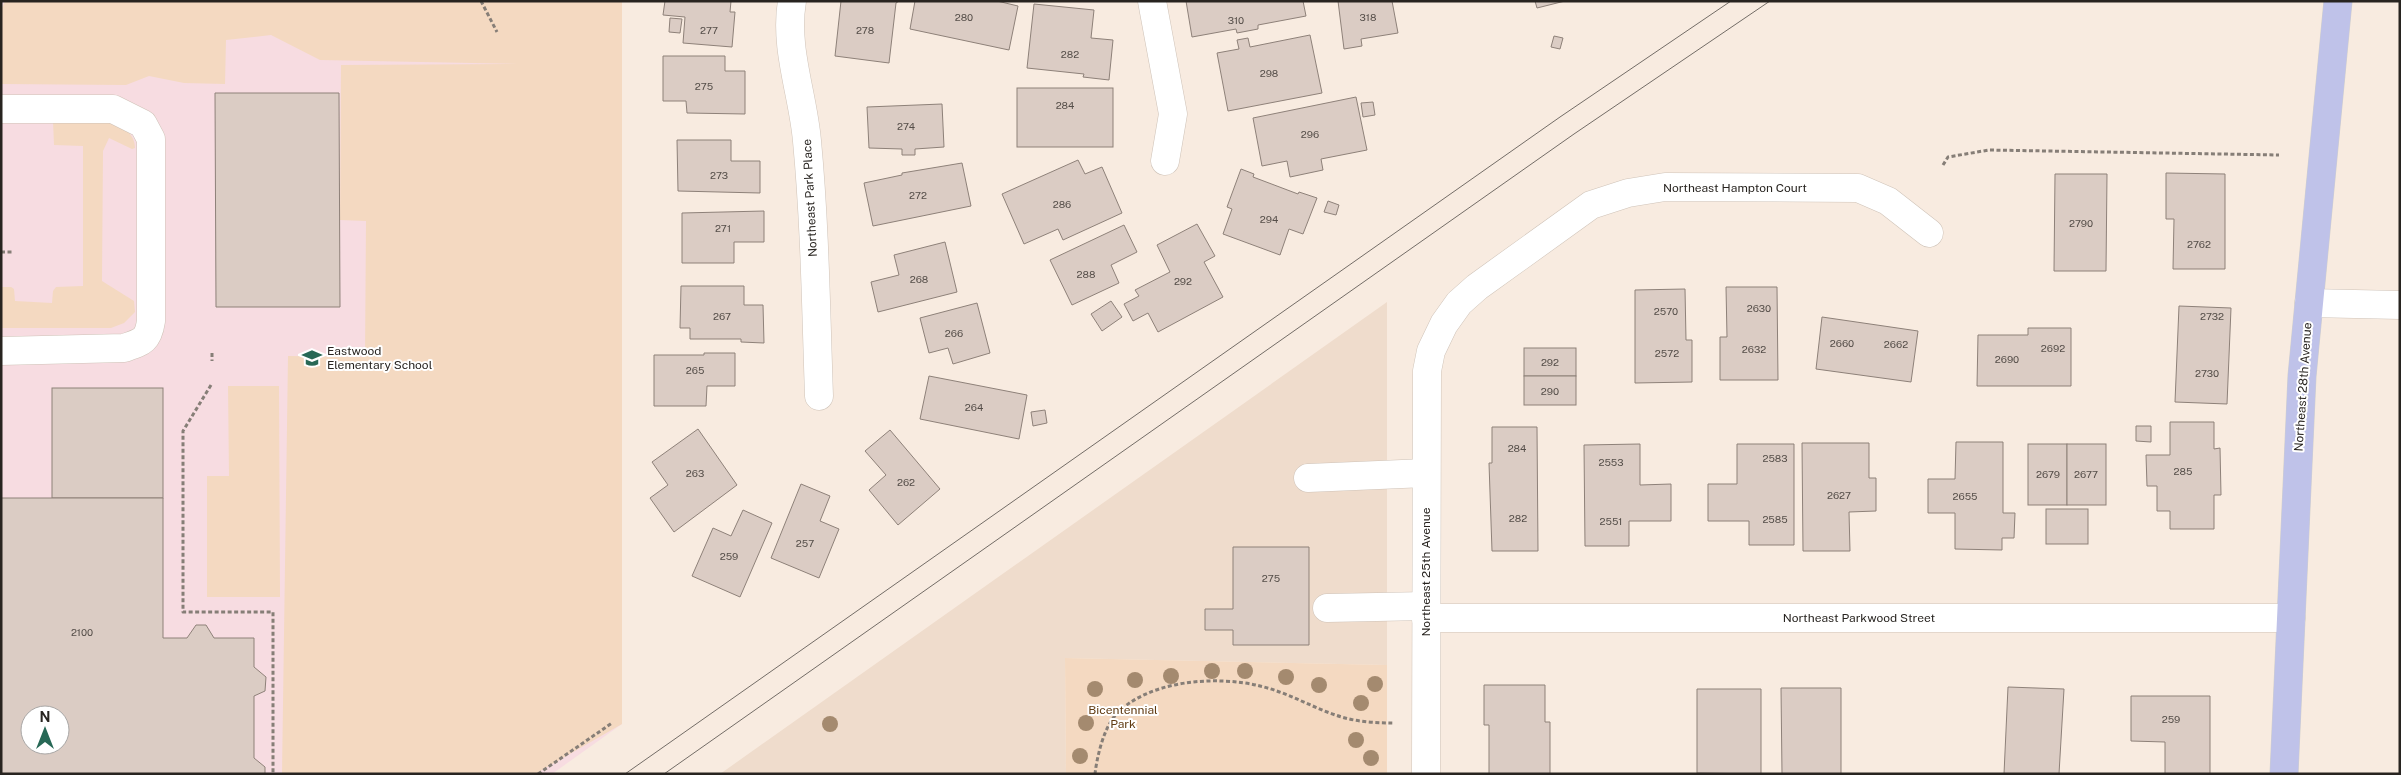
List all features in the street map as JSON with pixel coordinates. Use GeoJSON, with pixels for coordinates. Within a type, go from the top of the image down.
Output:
{"type":"FeatureCollection","features":[{"type":"Feature","properties":{"kind":"main road","name":"Northeast 28th Avenue"},"geometry":{"type":"LineString","coordinates":[[2284,774],[2302,376],[2338,1]]}},
{"type":"Feature","properties":{"kind":"street","name":"Northeast Park Place"},"geometry":{"type":"LineString","coordinates":[[792,1],[793,66],[806,129],[811,185],[819,396]]}},
{"type":"Feature","properties":{"kind":"street"},"geometry":{"type":"LineString","coordinates":[[1152,1],[1173,114],[1165,161]]}},
{"type":"Feature","properties":{"kind":"street"},"geometry":{"type":"LineString","coordinates":[[1,108],[113,108],[142,124],[151,139],[151,321],[149,334],[140,343],[124,348],[1,351]]}},
{"type":"Feature","properties":{"kind":"street","name":"Northeast Hampton Court"},"geometry":{"type":"LineString","coordinates":[[1426,371],[1431,351],[1444,324],[1459,303],[1477,287],[1592,205],[1628,193],[1666,187],[1858,188],[1888,201],[1929,233]]}},
{"type":"Feature","properties":{"kind":"street"},"geometry":{"type":"LineString","coordinates":[[2309,302],[2400,305]]}},
{"type":"Feature","properties":{"kind":"street","name":"Northeast 25th Avenue"},"geometry":{"type":"LineString","coordinates":[[1426,371],[1426,774]]}},
{"type":"Feature","properties":{"kind":"street"},"geometry":{"type":"LineString","coordinates":[[1308,478],[1426,472]]}},
{"type":"Feature","properties":{"kind":"street","name":"Northeast Parkwood Street"},"geometry":{"type":"LineString","coordinates":[[1327,608],[1426,612],[2291,618]]}},
{"type":"Feature","properties":{"kind":"path"},"geometry":{"type":"LineString","coordinates":[[481,1],[497,32]]}},
{"type":"Feature","properties":{"kind":"path"},"geometry":{"type":"LineString","coordinates":[[1943,165],[1948,157],[1989,150],[2279,155]]}},
{"type":"Feature","properties":{"kind":"path"},"geometry":{"type":"LineString","coordinates":[[1,252],[13,252]]}},
{"type":"Feature","properties":{"kind":"path"},"geometry":{"type":"LineString","coordinates":[[212,354],[212,361]]}},
{"type":"Feature","properties":{"kind":"path"},"geometry":{"type":"LineString","coordinates":[[211,385],[183,431],[183,612],[273,612],[273,774]]}},
{"type":"Feature","properties":{"kind":"path"},"geometry":{"type":"LineString","coordinates":[[1095,774],[1098,753],[1114,718],[1139,697],[1174,684],[1220,681],[1260,685],[1345,718],[1394,723]]}},
{"type":"Feature","properties":{"kind":"path"},"geometry":{"type":"LineString","coordinates":[[538,774],[612,723]]}},
{"type":"Feature","properties":{"kind":"shaded area","name":"Eastwood Elementary School"},"geometry":{"type":"Polygon","coordinates":[[[1,1],[622,1],[622,724],[552,774],[1,774],[1,1]]]}},
{"type":"Feature","properties":{"kind":"shaded area"},"geometry":{"type":"Polygon","coordinates":[[[1387,302],[1387,665],[1065,658],[1066,774],[720,774],[1387,302]]]}},
{"type":"Feature","properties":{"kind":"green space"},"geometry":{"type":"Polygon","coordinates":[[[5,1],[622,1],[622,724],[535,774],[282,774],[288,356],[365,357],[366,221],[340,220],[341,65],[518,64],[320,60],[271,35],[226,40],[225,84],[184,83],[149,76],[126,85],[1,84],[1,10],[5,1]]]}},
{"type":"Feature","properties":{"kind":"green space"},"geometry":{"type":"Polygon","coordinates":[[[100,115],[123,127],[132,136],[134,141],[135,148],[132,149],[109,138],[103,151],[102,281],[134,301],[135,312],[124,323],[111,328],[1,328],[1,287],[11,287],[14,289],[15,301],[52,303],[53,291],[56,287],[83,286],[83,146],[54,145],[53,121],[100,115]]]}},
{"type":"Feature","properties":{"kind":"green space"},"geometry":{"type":"Polygon","coordinates":[[[228,386],[279,386],[280,597],[207,597],[207,476],[229,476],[228,386]]]}},
{"type":"Feature","properties":{"kind":"green space","name":"Bicentennial Park"},"geometry":{"type":"Polygon","coordinates":[[[1065,658],[1387,665],[1387,774],[1066,774],[1065,658]]]}},
{"type":"Feature","properties":{"kind":"building"},"geometry":{"type":"Polygon","coordinates":[[[665,1],[731,1],[730,12],[735,12],[732,47],[683,43],[685,17],[663,15],[665,1]]]}},
{"type":"Feature","properties":{"kind":"building"},"geometry":{"type":"Polygon","coordinates":[[[841,1],[899,1],[896,3],[889,63],[835,56],[841,1]]]}},
{"type":"Feature","properties":{"kind":"building"},"geometry":{"type":"Polygon","coordinates":[[[915,1],[997,1],[1018,6],[1009,50],[910,29],[915,1]]]}},
{"type":"Feature","properties":{"kind":"building"},"geometry":{"type":"Polygon","coordinates":[[[1186,1],[1303,1],[1306,16],[1258,25],[1258,29],[1237,33],[1236,29],[1192,37],[1186,1]]]}},
{"type":"Feature","properties":{"kind":"building"},"geometry":{"type":"Polygon","coordinates":[[[1338,1],[1392,1],[1398,33],[1361,39],[1362,46],[1344,49],[1338,1]]]}},
{"type":"Feature","properties":{"kind":"building"},"geometry":{"type":"Polygon","coordinates":[[[1535,1],[1565,1],[1537,8],[1535,1]]]}},
{"type":"Feature","properties":{"kind":"building"},"geometry":{"type":"Polygon","coordinates":[[[1034,4],[1094,10],[1091,38],[1113,40],[1109,80],[1083,77],[1084,74],[1027,68],[1034,4]]]}},
{"type":"Feature","properties":{"kind":"building"},"geometry":{"type":"Polygon","coordinates":[[[670,18],[682,19],[680,33],[669,32],[670,18]]]}},
{"type":"Feature","properties":{"kind":"building"},"geometry":{"type":"Polygon","coordinates":[[[1310,35],[1322,93],[1228,111],[1217,53],[1239,49],[1237,40],[1248,38],[1250,47],[1310,35]]]}},
{"type":"Feature","properties":{"kind":"building"},"geometry":{"type":"Polygon","coordinates":[[[1554,36],[1563,38],[1560,49],[1551,47],[1554,36]]]}},
{"type":"Feature","properties":{"kind":"building"},"geometry":{"type":"Polygon","coordinates":[[[663,56],[725,56],[725,71],[745,71],[745,114],[687,113],[686,101],[663,101],[663,56]]]}},
{"type":"Feature","properties":{"kind":"building"},"geometry":{"type":"Polygon","coordinates":[[[1017,88],[1113,88],[1113,147],[1017,147],[1017,88]]]}},
{"type":"Feature","properties":{"kind":"building"},"geometry":{"type":"Polygon","coordinates":[[[215,93],[339,93],[340,307],[216,307],[215,93]]]}},
{"type":"Feature","properties":{"kind":"building"},"geometry":{"type":"Polygon","coordinates":[[[1356,97],[1367,150],[1321,159],[1323,170],[1290,177],[1287,161],[1262,166],[1253,118],[1356,97]]]}},
{"type":"Feature","properties":{"kind":"building"},"geometry":{"type":"Polygon","coordinates":[[[1373,102],[1375,115],[1363,117],[1361,103],[1373,102]]]}},
{"type":"Feature","properties":{"kind":"building"},"geometry":{"type":"Polygon","coordinates":[[[942,104],[944,147],[915,149],[915,155],[902,155],[902,149],[869,148],[867,107],[942,104]]]}},
{"type":"Feature","properties":{"kind":"building"},"geometry":{"type":"Polygon","coordinates":[[[677,140],[731,140],[731,161],[760,161],[760,193],[678,191],[677,140]]]}},
{"type":"Feature","properties":{"kind":"building"},"geometry":{"type":"Polygon","coordinates":[[[1078,160],[1085,174],[1102,167],[1122,213],[1063,240],[1058,229],[1024,244],[1002,194],[1078,160]]]}},
{"type":"Feature","properties":{"kind":"building"},"geometry":{"type":"Polygon","coordinates":[[[962,163],[971,206],[873,226],[864,183],[902,175],[902,173],[962,163]]]}},
{"type":"Feature","properties":{"kind":"building"},"geometry":{"type":"Polygon","coordinates":[[[1241,169],[1254,174],[1253,177],[1298,194],[1299,192],[1317,198],[1303,234],[1289,229],[1280,255],[1223,234],[1232,209],[1227,207],[1241,169]]]}},
{"type":"Feature","properties":{"kind":"building"},"geometry":{"type":"Polygon","coordinates":[[[2166,173],[2225,174],[2225,269],[2173,269],[2174,219],[2166,219],[2166,173]]]}},
{"type":"Feature","properties":{"kind":"building"},"geometry":{"type":"Polygon","coordinates":[[[2055,174],[2107,174],[2106,271],[2054,271],[2055,174]]]}},
{"type":"Feature","properties":{"kind":"building"},"geometry":{"type":"Polygon","coordinates":[[[1328,201],[1339,205],[1336,215],[1324,212],[1328,201]]]}},
{"type":"Feature","properties":{"kind":"building"},"geometry":{"type":"Polygon","coordinates":[[[764,211],[764,242],[734,242],[734,263],[682,263],[682,213],[764,211]]]}},
{"type":"Feature","properties":{"kind":"building"},"geometry":{"type":"Polygon","coordinates":[[[1197,224],[1215,256],[1204,262],[1223,297],[1158,332],[1148,313],[1133,321],[1124,304],[1139,296],[1135,290],[1170,272],[1157,245],[1197,224]]]}},
{"type":"Feature","properties":{"kind":"building"},"geometry":{"type":"Polygon","coordinates":[[[1124,225],[1137,252],[1111,265],[1119,283],[1072,305],[1050,260],[1124,225]]]}},
{"type":"Feature","properties":{"kind":"building"},"geometry":{"type":"Polygon","coordinates":[[[945,242],[957,292],[878,312],[871,282],[899,275],[894,255],[945,242]]]}},
{"type":"Feature","properties":{"kind":"building"},"geometry":{"type":"Polygon","coordinates":[[[681,286],[744,286],[744,305],[763,305],[764,343],[741,342],[741,339],[690,339],[690,328],[680,328],[681,286]]]}},
{"type":"Feature","properties":{"kind":"building"},"geometry":{"type":"Polygon","coordinates":[[[1726,287],[1777,287],[1778,380],[1720,380],[1720,337],[1727,337],[1726,287]]]}},
{"type":"Feature","properties":{"kind":"building"},"geometry":{"type":"Polygon","coordinates":[[[1685,289],[1686,340],[1692,340],[1692,382],[1635,383],[1635,290],[1685,289]]]}},
{"type":"Feature","properties":{"kind":"building"},"geometry":{"type":"Polygon","coordinates":[[[1111,301],[1122,317],[1102,331],[1091,314],[1111,301]]]}},
{"type":"Feature","properties":{"kind":"building"},"geometry":{"type":"Polygon","coordinates":[[[977,303],[990,353],[953,364],[948,348],[929,353],[920,318],[977,303]]]}},
{"type":"Feature","properties":{"kind":"building"},"geometry":{"type":"Polygon","coordinates":[[[2179,306],[2231,308],[2227,404],[2175,402],[2179,306]]]}},
{"type":"Feature","properties":{"kind":"building"},"geometry":{"type":"Polygon","coordinates":[[[1822,317],[1918,331],[1911,382],[1816,369],[1822,317]]]}},
{"type":"Feature","properties":{"kind":"building"},"geometry":{"type":"Polygon","coordinates":[[[2028,328],[2071,328],[2071,386],[1977,386],[1978,335],[2028,335],[2028,328]]]}},
{"type":"Feature","properties":{"kind":"building"},"geometry":{"type":"Polygon","coordinates":[[[1524,348],[1576,348],[1576,376],[1524,376],[1524,348]]]}},
{"type":"Feature","properties":{"kind":"building"},"geometry":{"type":"Polygon","coordinates":[[[704,353],[735,353],[735,386],[707,386],[706,406],[654,406],[654,355],[704,355],[704,353]]]}},
{"type":"Feature","properties":{"kind":"building"},"geometry":{"type":"Polygon","coordinates":[[[929,376],[1027,395],[1019,439],[920,419],[929,376]]]}},
{"type":"Feature","properties":{"kind":"building"},"geometry":{"type":"Polygon","coordinates":[[[1524,376],[1576,376],[1576,405],[1524,405],[1524,376]]]}},
{"type":"Feature","properties":{"kind":"building"},"geometry":{"type":"Polygon","coordinates":[[[52,388],[163,388],[163,498],[52,498],[52,388]]]}},
{"type":"Feature","properties":{"kind":"building"},"geometry":{"type":"Polygon","coordinates":[[[1045,410],[1047,423],[1033,426],[1031,412],[1045,410]]]}},
{"type":"Feature","properties":{"kind":"building"},"geometry":{"type":"Polygon","coordinates":[[[2170,422],[2214,422],[2214,449],[2220,448],[2221,495],[2214,495],[2214,529],[2170,529],[2170,511],[2157,511],[2157,486],[2147,486],[2146,455],[2170,455],[2170,422]]]}},
{"type":"Feature","properties":{"kind":"building"},"geometry":{"type":"Polygon","coordinates":[[[2136,426],[2151,426],[2151,442],[2136,441],[2136,426]]]}},
{"type":"Feature","properties":{"kind":"building"},"geometry":{"type":"Polygon","coordinates":[[[1492,427],[1537,427],[1538,551],[1492,551],[1489,463],[1492,463],[1492,427]]]}},
{"type":"Feature","properties":{"kind":"building"},"geometry":{"type":"Polygon","coordinates":[[[698,429],[737,485],[674,532],[650,498],[668,485],[652,462],[698,429]]]}},
{"type":"Feature","properties":{"kind":"building"},"geometry":{"type":"Polygon","coordinates":[[[890,430],[940,489],[898,525],[869,490],[886,475],[865,451],[890,430]]]}},
{"type":"Feature","properties":{"kind":"building"},"geometry":{"type":"Polygon","coordinates":[[[1956,442],[2003,442],[2003,513],[2015,513],[2014,538],[2002,538],[2002,550],[1955,549],[1955,513],[1928,513],[1928,479],[1955,479],[1956,442]]]}},
{"type":"Feature","properties":{"kind":"building"},"geometry":{"type":"Polygon","coordinates":[[[1802,443],[1869,443],[1869,478],[1876,478],[1876,511],[1849,512],[1850,551],[1803,551],[1802,443]]]}},
{"type":"Feature","properties":{"kind":"building"},"geometry":{"type":"Polygon","coordinates":[[[1640,444],[1640,485],[1671,484],[1671,521],[1629,521],[1629,546],[1585,546],[1584,445],[1640,444]]]}},
{"type":"Feature","properties":{"kind":"building"},"geometry":{"type":"Polygon","coordinates":[[[1737,444],[1794,444],[1794,545],[1749,545],[1749,521],[1708,521],[1708,484],[1737,484],[1737,444]]]}},
{"type":"Feature","properties":{"kind":"building"},"geometry":{"type":"Polygon","coordinates":[[[2028,444],[2067,444],[2067,505],[2028,505],[2028,444]]]}},
{"type":"Feature","properties":{"kind":"building"},"geometry":{"type":"Polygon","coordinates":[[[2067,444],[2106,444],[2106,505],[2067,505],[2067,444]]]}},
{"type":"Feature","properties":{"kind":"building"},"geometry":{"type":"Polygon","coordinates":[[[801,484],[830,496],[820,521],[839,529],[819,578],[771,558],[801,484]]]}},
{"type":"Feature","properties":{"kind":"building"},"geometry":{"type":"Polygon","coordinates":[[[1,498],[163,498],[163,638],[187,638],[196,625],[206,625],[214,638],[254,638],[254,667],[266,677],[265,691],[254,696],[254,758],[265,767],[265,774],[1,774],[1,498]]]}},
{"type":"Feature","properties":{"kind":"building"},"geometry":{"type":"Polygon","coordinates":[[[2046,509],[2088,509],[2088,544],[2046,544],[2046,509]]]}},
{"type":"Feature","properties":{"kind":"building"},"geometry":{"type":"Polygon","coordinates":[[[743,510],[772,523],[740,597],[692,576],[713,528],[731,536],[743,510]]]}},
{"type":"Feature","properties":{"kind":"building"},"geometry":{"type":"Polygon","coordinates":[[[1233,547],[1309,547],[1309,645],[1233,645],[1233,630],[1205,630],[1205,609],[1233,609],[1233,547]]]}},
{"type":"Feature","properties":{"kind":"building"},"geometry":{"type":"Polygon","coordinates":[[[1484,685],[1545,685],[1545,722],[1550,722],[1550,774],[1489,774],[1489,725],[1484,725],[1484,685]]]}},
{"type":"Feature","properties":{"kind":"building"},"geometry":{"type":"Polygon","coordinates":[[[2008,687],[2064,689],[2059,774],[2004,774],[2008,687]]]}},
{"type":"Feature","properties":{"kind":"building"},"geometry":{"type":"Polygon","coordinates":[[[1781,688],[1841,688],[1841,774],[1782,774],[1781,688]]]}},
{"type":"Feature","properties":{"kind":"building"},"geometry":{"type":"Polygon","coordinates":[[[1697,689],[1761,689],[1761,774],[1697,773],[1697,689]]]}},
{"type":"Feature","properties":{"kind":"building"},"geometry":{"type":"Polygon","coordinates":[[[2131,696],[2210,696],[2210,774],[2165,774],[2165,742],[2131,741],[2131,696]]]}},
{"type":"Feature","properties":{"kind":"tram line"},"geometry":{"type":"LineString","coordinates":[[625,774],[1560,117],[1731,1]]}},
{"type":"Feature","properties":{"kind":"tram line"},"geometry":{"type":"LineString","coordinates":[[664,774],[1574,134],[1770,1]]}},
{"type":"Feature","properties":{"kind":"place","name":"Eastwood Elementary School"},"geometry":{"type":"Point","coordinates":[312,358]}}]}
